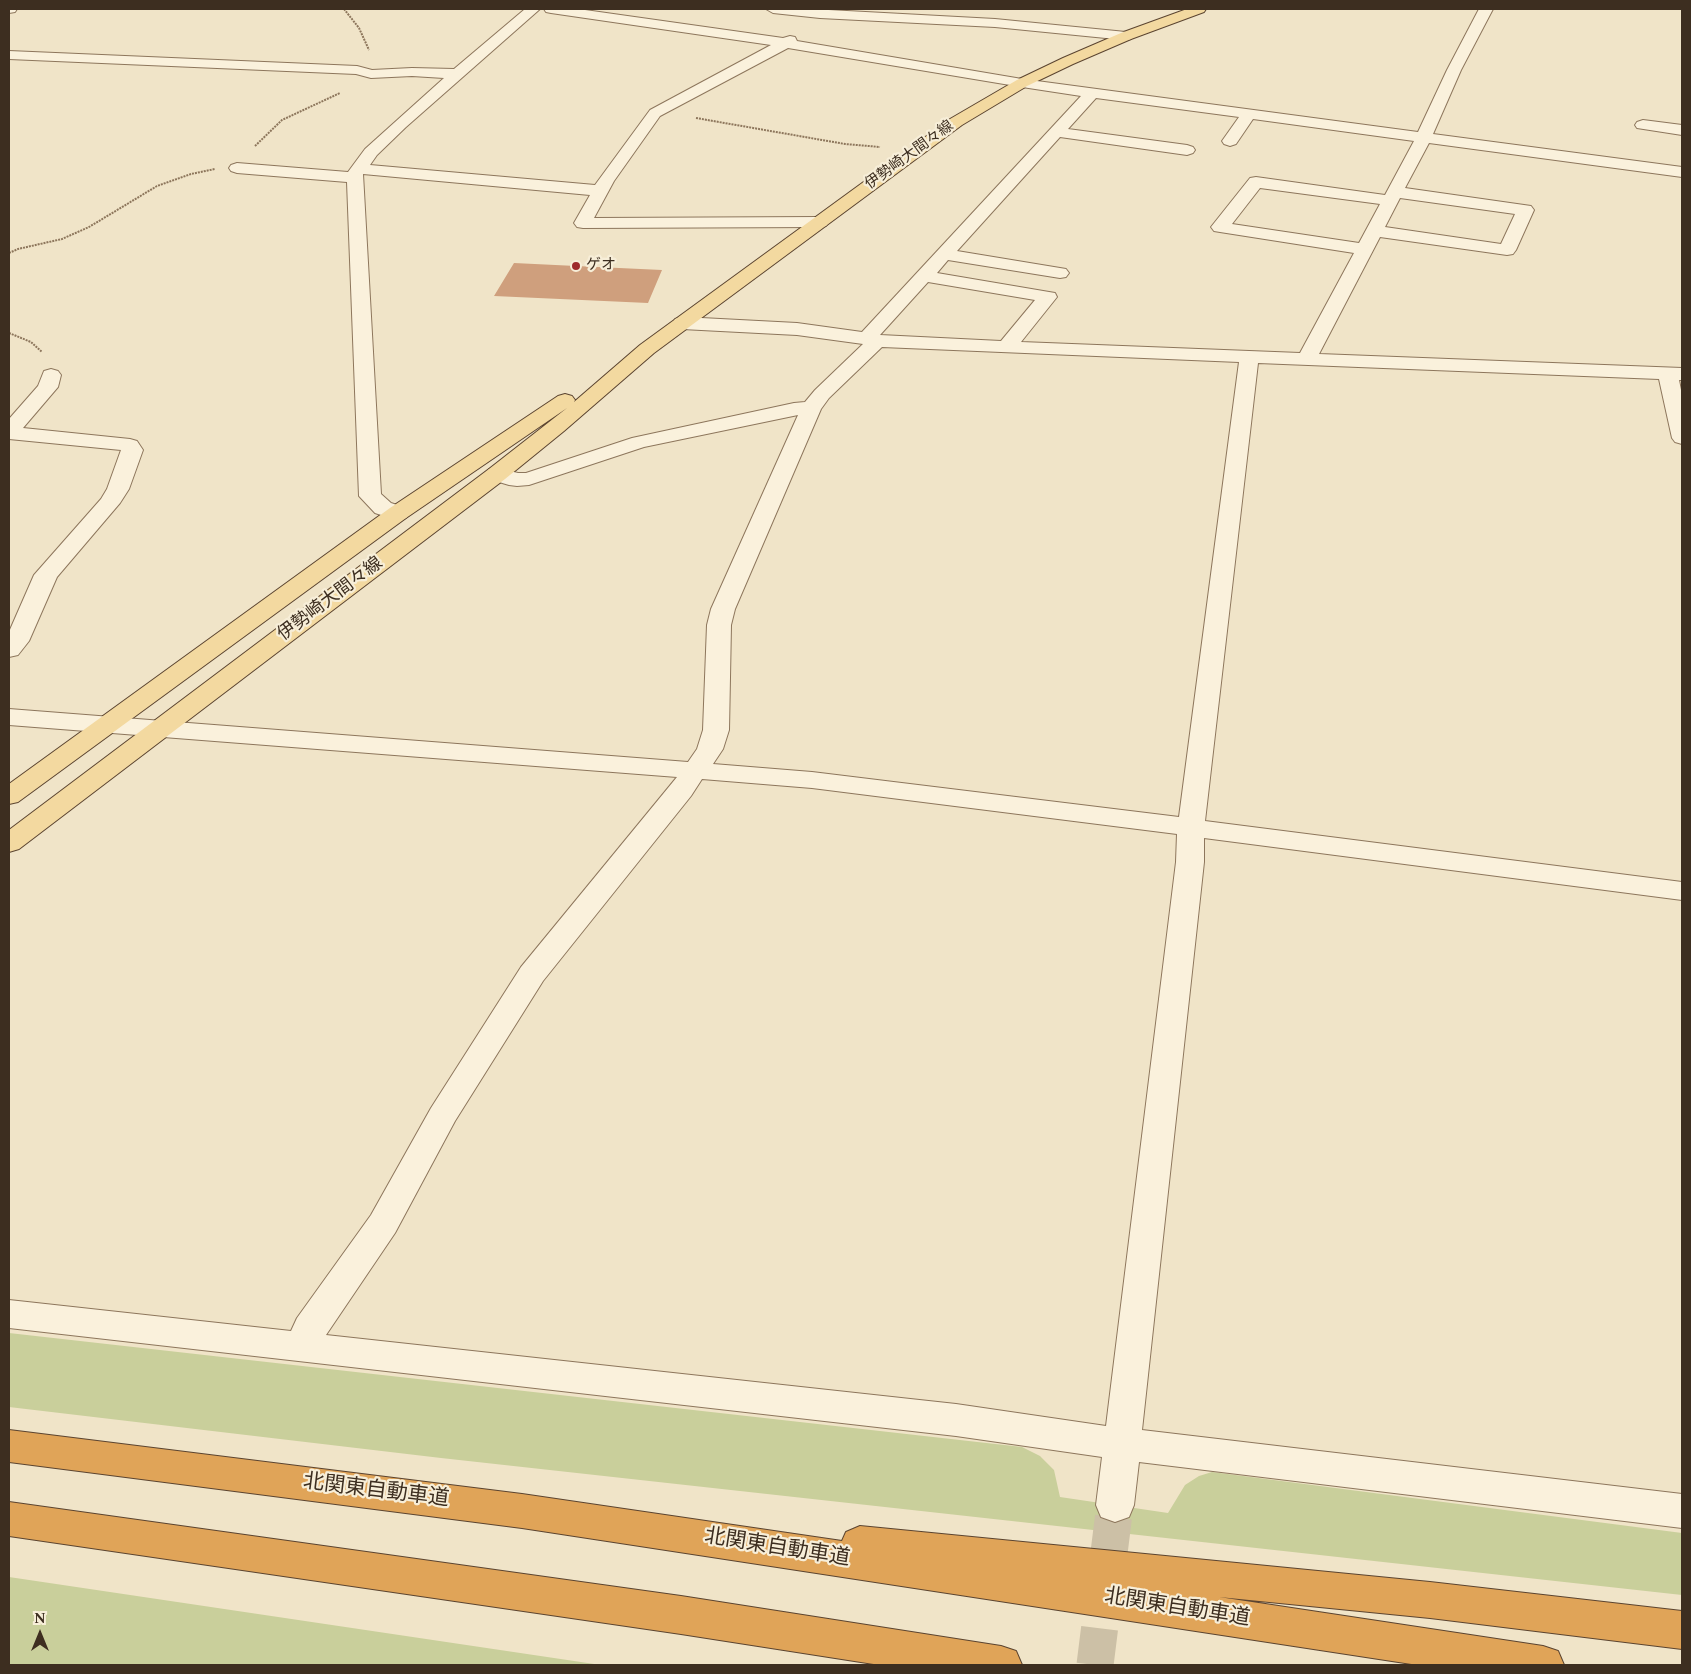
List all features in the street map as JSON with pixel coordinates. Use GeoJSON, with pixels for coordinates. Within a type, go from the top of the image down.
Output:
{"type":"FeatureCollection","features":[{"type":"Feature","properties":{"kind":"highway","name":"北関東自動車道"},"geometry":{"type":"LineString","coordinates":[[9,1446],[522,1511],[1543,1665]]}},
{"type":"Feature","properties":{"kind":"highway"},"geometry":{"type":"LineString","coordinates":[[522,1511],[1430,1600],[1682,1630]]}},
{"type":"Feature","properties":{"kind":"highway"},"geometry":{"type":"LineString","coordinates":[[9,1519],[672,1613],[1001,1665]]}},
{"type":"Feature","properties":{"kind":"main road","name":"伊勢崎大間々線"},"geometry":{"type":"LineString","coordinates":[[9,843],[497,474],[557,427],[647,349],[964,117],[1022,83],[1126,36],[1199,9]]}},
{"type":"Feature","properties":{"kind":"main road","name":"伊勢崎大間々線"},"geometry":{"type":"LineString","coordinates":[[9,796],[398,514],[600,376],[647,349]]}},
{"type":"Feature","properties":{"kind":"street"},"geometry":{"type":"LineString","coordinates":[[398,514],[383,508],[370,496],[361,328],[357,174],[371,152],[400,124],[532,9]]}},
{"type":"Feature","properties":{"kind":"street"},"geometry":{"type":"LineString","coordinates":[[551,9],[786,44],[1022,83],[1682,172]]}},
{"type":"Feature","properties":{"kind":"street"},"geometry":{"type":"LineString","coordinates":[[773,9],[820,14],[856,12],[1126,36]]}},
{"type":"Feature","properties":{"kind":"street"},"geometry":{"type":"LineString","coordinates":[[1307,358],[1424,137],[1454,70],[1486,9]]}},
{"type":"Feature","properties":{"kind":"street"},"geometry":{"type":"LineString","coordinates":[[820,14],[786,44],[655,113],[600,190],[583,223],[820,222]]}},
{"type":"Feature","properties":{"kind":"street"},"geometry":{"type":"LineString","coordinates":[[9,55],[348,70],[371,74],[412,72],[458,74]]}},
{"type":"Feature","properties":{"kind":"street"},"geometry":{"type":"LineString","coordinates":[[303,1348],[314,1322],[383,1224],[442,1116],[532,974],[682,790],[710,749],[716,730],[719,625],[722,609],[811,408],[924,276],[1092,93]]}},
{"type":"Feature","properties":{"kind":"street"},"geometry":{"type":"LineString","coordinates":[[1230,140],[1249,114]]}},
{"type":"Feature","properties":{"kind":"street"},"geometry":{"type":"LineString","coordinates":[[1643,125],[1682,130]]}},
{"type":"Feature","properties":{"kind":"street"},"geometry":{"type":"LineString","coordinates":[[1056,132],[1187,150]]}},
{"type":"Feature","properties":{"kind":"street"},"geometry":{"type":"LineString","coordinates":[[237,168],[600,190]]}},
{"type":"Feature","properties":{"kind":"street"},"geometry":{"type":"LineString","coordinates":[[1365,249],[1220,227],[1256,182],[1525,210],[1507,250],[1374,231]]}},
{"type":"Feature","properties":{"kind":"street"},"geometry":{"type":"LineString","coordinates":[[944,254],[1060,273]]}},
{"type":"Feature","properties":{"kind":"street"},"geometry":{"type":"LineString","coordinates":[[924,276],[1048,297],[1007,347]]}},
{"type":"Feature","properties":{"kind":"street"},"geometry":{"type":"LineString","coordinates":[[682,323],[797,330],[871,340],[1007,347],[1675,373],[1682,438]]}},
{"type":"Feature","properties":{"kind":"street"},"geometry":{"type":"LineString","coordinates":[[1115,1505],[1190,862],[1191,827],[1249,357]]}},
{"type":"Feature","properties":{"kind":"street"},"geometry":{"type":"LineString","coordinates":[[9,432],[48,387],[51,375]]}},
{"type":"Feature","properties":{"kind":"street"},"geometry":{"type":"LineString","coordinates":[[497,474],[517,480],[529,479],[639,442],[794,409],[811,408]]}},
{"type":"Feature","properties":{"kind":"street"},"geometry":{"type":"LineString","coordinates":[[9,432],[130,445],[132,450],[118,490],[109,503],[46,575],[17,641],[9,650]]}},
{"type":"Feature","properties":{"kind":"street"},"geometry":{"type":"LineString","coordinates":[[9,717],[812,780],[1682,891]]}},
{"type":"Feature","properties":{"kind":"street"},"geometry":{"type":"LineString","coordinates":[[9,1314],[956,1420],[1122,1444],[1682,1511]]}},
{"type":"Feature","properties":{"kind":"path"},"geometry":{"type":"LineString","coordinates":[[658,112],[845,144],[916,151]]}},
{"type":"Feature","properties":{"kind":"path"},"geometry":{"type":"LineString","coordinates":[[9,253],[62,239],[89,227],[157,186],[219,168],[237,168]]}},
{"type":"Feature","properties":{"kind":"path"},"geometry":{"type":"LineString","coordinates":[[9,333],[31,342],[47,357],[51,375]]}},
{"type":"Feature","properties":{"kind":"green space"},"geometry":{"type":"Polygon","coordinates":[[[9,1333],[1022,1447],[1040,1456],[1054,1470],[1060,1497],[1168,1513],[1185,1485],[1199,1476],[1212,1472],[1682,1533],[1682,1595],[441,1458],[9,1407],[9,1333]]]}},
{"type":"Feature","properties":{"kind":"green space"},"geometry":{"type":"Polygon","coordinates":[[[9,1577],[601,1665],[9,1664],[9,1577]]]}},
{"type":"Feature","properties":{"kind":"building"},"geometry":{"type":"Polygon","coordinates":[[[514,263],[662,270],[648,303],[494,296],[514,263]]]}},
{"type":"Feature","properties":{"kind":"tunnel"},"geometry":{"type":"LineString","coordinates":[[1095,1665],[1115,1505]]}},
{"type":"Feature","properties":{"kind":"place","name":"ゲオ"},"geometry":{"type":"Point","coordinates":[576,266]}}]}
